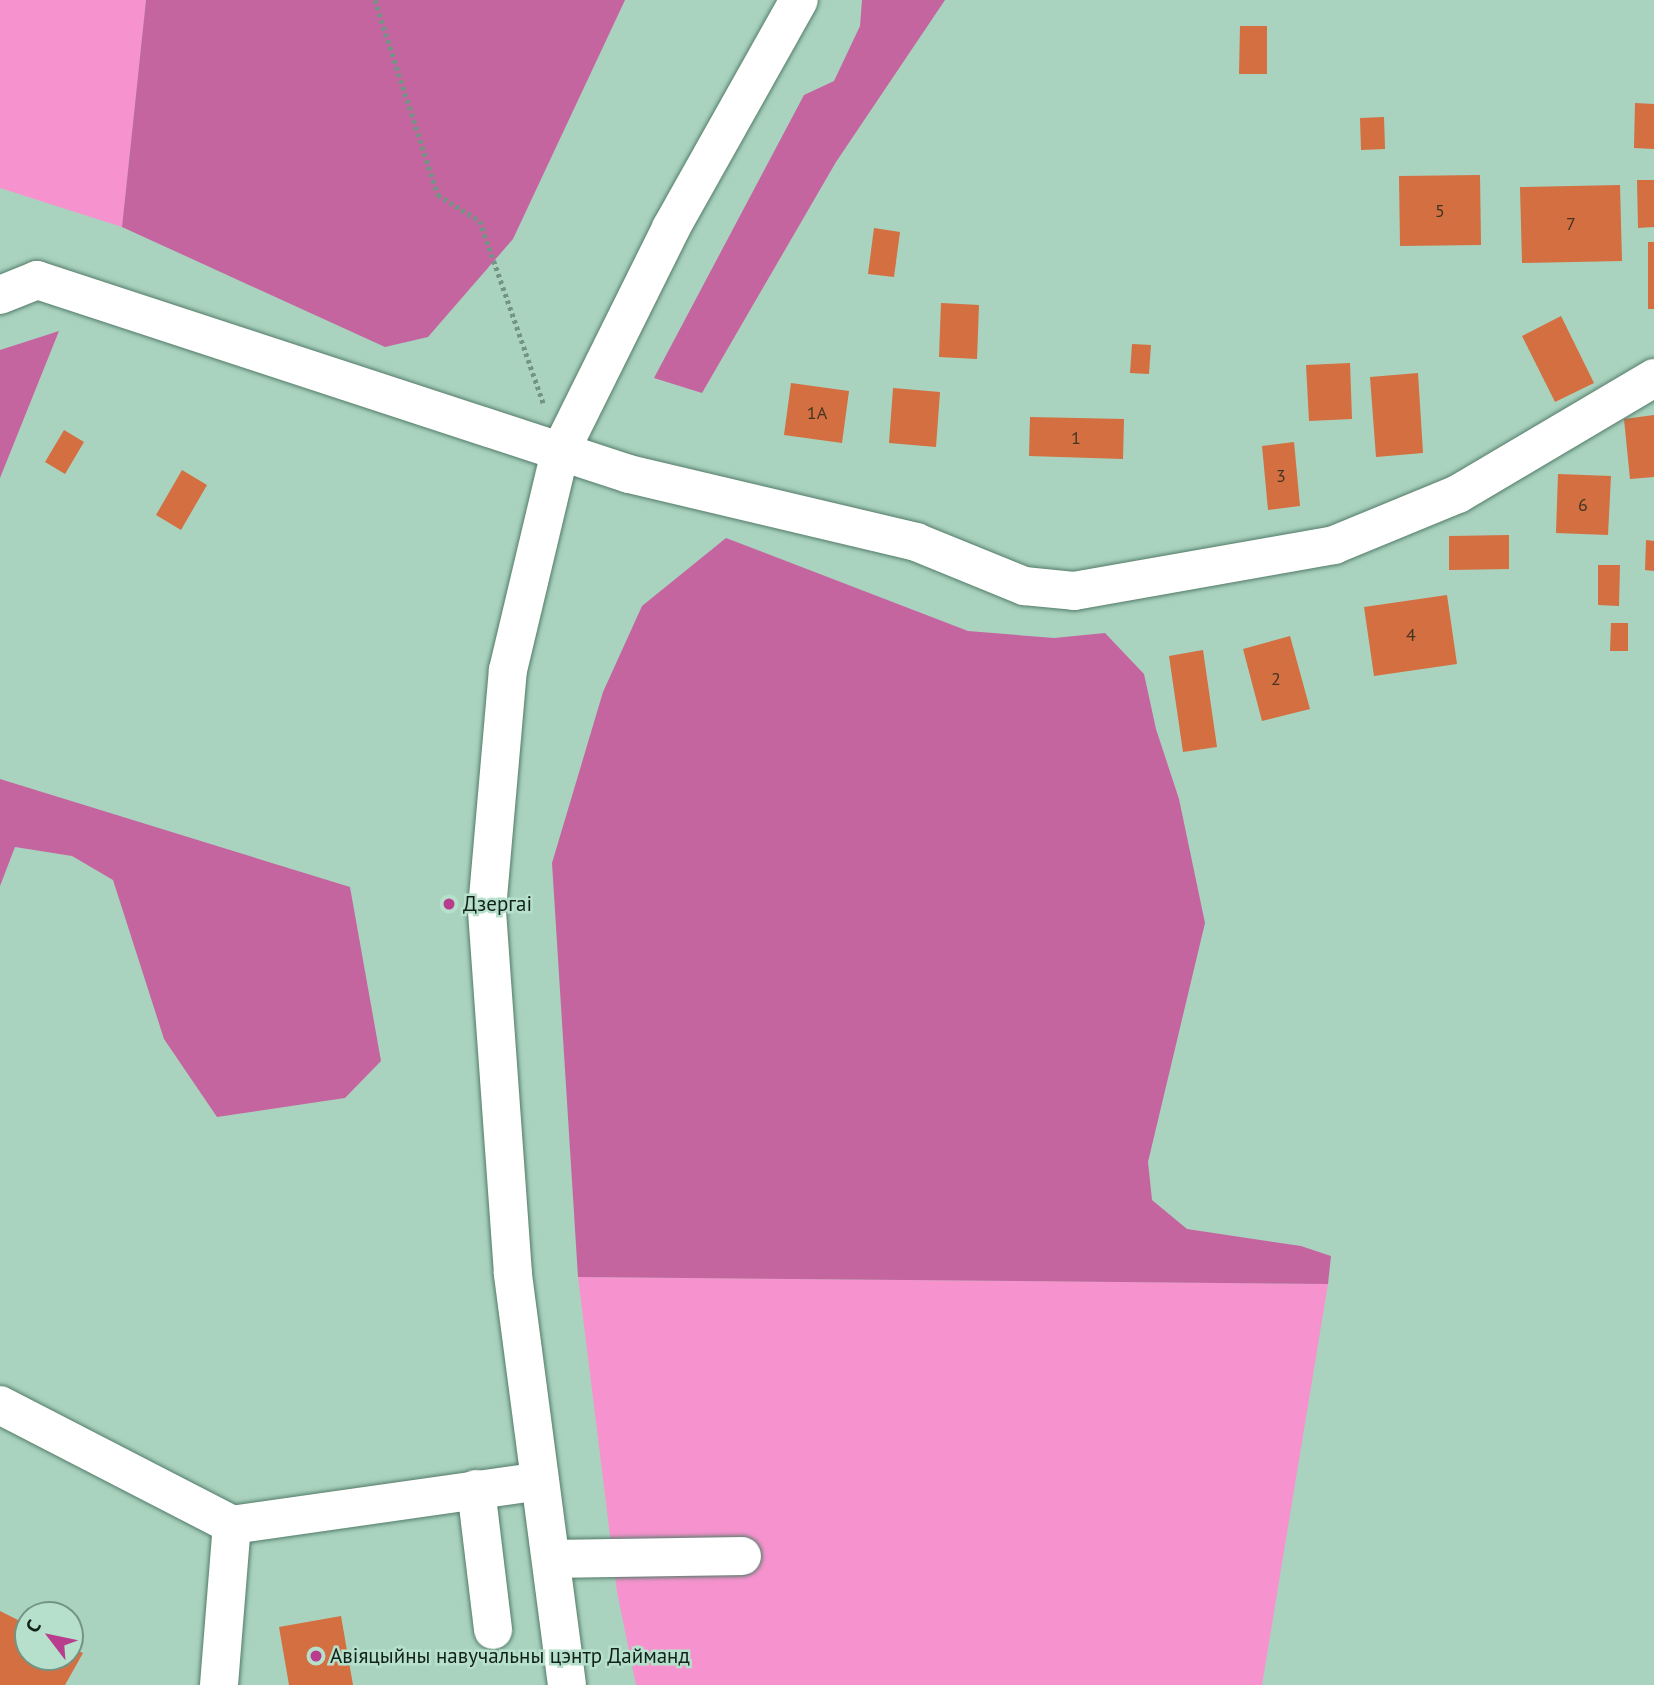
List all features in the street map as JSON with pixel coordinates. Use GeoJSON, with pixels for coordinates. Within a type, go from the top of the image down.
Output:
{"type":"FeatureCollection","features":[{"type":"Feature","properties":{"kind":"street"},"geometry":{"type":"LineString","coordinates":[[567,1685],[513,1275],[487,909],[508,670],[560,453],[671,228],[799,0]]}},
{"type":"Feature","properties":{"kind":"street"},"geometry":{"type":"LineString","coordinates":[[0,268],[629,474],[916,542],[1024,586],[1074,591],[1334,545],[1458,494],[1654,377]]}},
{"type":"Feature","properties":{"kind":"street"},"geometry":{"type":"LineString","coordinates":[[0,295],[37,280]]}},
{"type":"Feature","properties":{"kind":"street"},"geometry":{"type":"LineString","coordinates":[[0,1405],[232,1525],[540,1481]]}},
{"type":"Feature","properties":{"kind":"street"},"geometry":{"type":"LineString","coordinates":[[476,1489],[494,1629]]}},
{"type":"Feature","properties":{"kind":"street"},"geometry":{"type":"LineString","coordinates":[[219,1685],[232,1525]]}},
{"type":"Feature","properties":{"kind":"street"},"geometry":{"type":"LineString","coordinates":[[551,1559],[742,1556]]}},
{"type":"Feature","properties":{"kind":"path"},"geometry":{"type":"LineString","coordinates":[[375,0],[438,195],[480,222],[560,453]]}},
{"type":"Feature","properties":{"kind":"shaded area"},"geometry":{"type":"Polygon","coordinates":[[[0,0],[146,0],[122,227],[0,188],[0,0]]]}},
{"type":"Feature","properties":{"kind":"shaded area"},"geometry":{"type":"Polygon","coordinates":[[[146,0],[625,0],[513,239],[428,337],[385,347],[122,227],[146,0]]]}},
{"type":"Feature","properties":{"kind":"shaded area"},"geometry":{"type":"Polygon","coordinates":[[[862,0],[945,0],[836,162],[702,393],[654,378],[804,95],[834,81],[860,26],[862,0]]]}},
{"type":"Feature","properties":{"kind":"shaded area"},"geometry":{"type":"Polygon","coordinates":[[[59,331],[0,478],[0,350],[59,331]]]}},
{"type":"Feature","properties":{"kind":"shaded area"},"geometry":{"type":"Polygon","coordinates":[[[726,538],[968,631],[1054,638],[1105,633],[1144,674],[1156,729],[1179,799],[1205,923],[1148,1162],[1152,1200],[1187,1229],[1301,1246],[1331,1256],[1328,1284],[578,1277],[552,863],[603,692],[642,606],[726,538]]]}},
{"type":"Feature","properties":{"kind":"shaded area"},"geometry":{"type":"Polygon","coordinates":[[[0,779],[350,887],[381,1061],[345,1098],[217,1117],[164,1039],[113,880],[72,856],[15,847],[0,886],[0,779]]]}},
{"type":"Feature","properties":{"kind":"shaded area"},"geometry":{"type":"Polygon","coordinates":[[[578,1277],[1328,1284],[1262,1685],[636,1685],[617,1592],[578,1277]]]}},
{"type":"Feature","properties":{"kind":"building"},"geometry":{"type":"Polygon","coordinates":[[[1240,26],[1267,26],[1267,74],[1239,74],[1240,26]]]}},
{"type":"Feature","properties":{"kind":"building"},"geometry":{"type":"Polygon","coordinates":[[[1635,103],[1654,104],[1654,149],[1634,148],[1635,103]]]}},
{"type":"Feature","properties":{"kind":"building"},"geometry":{"type":"Polygon","coordinates":[[[1384,117],[1385,149],[1361,150],[1360,118],[1384,117]]]}},
{"type":"Feature","properties":{"kind":"building"},"geometry":{"type":"Polygon","coordinates":[[[1480,175],[1481,245],[1400,246],[1399,176],[1480,175]]]}},
{"type":"Feature","properties":{"kind":"building"},"geometry":{"type":"Polygon","coordinates":[[[1637,180],[1654,180],[1654,227],[1638,228],[1637,180]]]}},
{"type":"Feature","properties":{"kind":"building"},"geometry":{"type":"Polygon","coordinates":[[[1620,185],[1622,261],[1522,263],[1520,187],[1620,185]]]}},
{"type":"Feature","properties":{"kind":"building"},"geometry":{"type":"Polygon","coordinates":[[[874,228],[900,232],[894,277],[868,274],[874,228]]]}},
{"type":"Feature","properties":{"kind":"building"},"geometry":{"type":"Polygon","coordinates":[[[1648,242],[1654,242],[1654,309],[1648,309],[1648,242]]]}},
{"type":"Feature","properties":{"kind":"building"},"geometry":{"type":"Polygon","coordinates":[[[941,303],[979,305],[977,359],[939,357],[941,303]]]}},
{"type":"Feature","properties":{"kind":"building"},"geometry":{"type":"Polygon","coordinates":[[[1561,316],[1594,383],[1555,402],[1522,336],[1561,316]]]}},
{"type":"Feature","properties":{"kind":"building"},"geometry":{"type":"Polygon","coordinates":[[[1132,344],[1151,345],[1149,374],[1130,373],[1132,344]]]}},
{"type":"Feature","properties":{"kind":"building"},"geometry":{"type":"Polygon","coordinates":[[[1350,363],[1352,419],[1309,421],[1306,365],[1350,363]]]}},
{"type":"Feature","properties":{"kind":"building"},"geometry":{"type":"Polygon","coordinates":[[[1418,373],[1423,453],[1376,457],[1370,377],[1418,373]]]}},
{"type":"Feature","properties":{"kind":"building"},"geometry":{"type":"Polygon","coordinates":[[[791,383],[849,391],[842,443],[784,435],[791,383]]]}},
{"type":"Feature","properties":{"kind":"building"},"geometry":{"type":"Polygon","coordinates":[[[893,388],[940,392],[936,447],[889,443],[893,388]]]}},
{"type":"Feature","properties":{"kind":"building"},"geometry":{"type":"Polygon","coordinates":[[[1654,415],[1654,477],[1630,479],[1624,419],[1654,415]]]}},
{"type":"Feature","properties":{"kind":"building"},"geometry":{"type":"Polygon","coordinates":[[[1030,417],[1124,419],[1123,459],[1029,456],[1030,417]]]}},
{"type":"Feature","properties":{"kind":"building"},"geometry":{"type":"Polygon","coordinates":[[[64,430],[84,442],[65,474],[45,462],[64,430]]]}},
{"type":"Feature","properties":{"kind":"building"},"geometry":{"type":"Polygon","coordinates":[[[1294,442],[1300,506],[1268,510],[1262,446],[1294,442]]]}},
{"type":"Feature","properties":{"kind":"building"},"geometry":{"type":"Polygon","coordinates":[[[182,470],[207,485],[181,530],[156,515],[182,470]]]}},
{"type":"Feature","properties":{"kind":"building"},"geometry":{"type":"Polygon","coordinates":[[[1558,474],[1611,476],[1608,535],[1556,533],[1558,474]]]}},
{"type":"Feature","properties":{"kind":"building"},"geometry":{"type":"Polygon","coordinates":[[[1509,535],[1509,569],[1449,570],[1449,536],[1509,535]]]}},
{"type":"Feature","properties":{"kind":"building"},"geometry":{"type":"Polygon","coordinates":[[[1646,540],[1654,541],[1654,571],[1645,570],[1646,540]]]}},
{"type":"Feature","properties":{"kind":"building"},"geometry":{"type":"Polygon","coordinates":[[[1598,565],[1620,565],[1619,606],[1598,605],[1598,565]]]}},
{"type":"Feature","properties":{"kind":"building"},"geometry":{"type":"Polygon","coordinates":[[[1447,595],[1457,664],[1374,676],[1364,607],[1447,595]]]}},
{"type":"Feature","properties":{"kind":"building"},"geometry":{"type":"Polygon","coordinates":[[[1611,623],[1628,623],[1628,651],[1610,651],[1611,623]]]}},
{"type":"Feature","properties":{"kind":"building"},"geometry":{"type":"Polygon","coordinates":[[[1290,636],[1310,709],[1262,721],[1243,649],[1290,636]]]}},
{"type":"Feature","properties":{"kind":"building"},"geometry":{"type":"Polygon","coordinates":[[[1203,650],[1217,747],[1183,752],[1169,656],[1203,650]]]}},
{"type":"Feature","properties":{"kind":"building"},"geometry":{"type":"Polygon","coordinates":[[[0,1611],[14,1618],[14,1671],[73,1671],[65,1685],[0,1685],[0,1611]]]}},
{"type":"Feature","properties":{"kind":"building","name":"Авіяцыйны навучальны цэнтр Дайманд"},"geometry":{"type":"Polygon","coordinates":[[[341,1616],[353,1685],[289,1685],[279,1627],[341,1616]]]}},
{"type":"Feature","properties":{"kind":"place","name":"Дзергаі"},"geometry":{"type":"Point","coordinates":[449,904]}},
{"type":"Feature","properties":{"kind":"place","name":"Авіяцыйны навучальны цэнтр Дайманд"},"geometry":{"type":"Point","coordinates":[316,1656]}}]}
